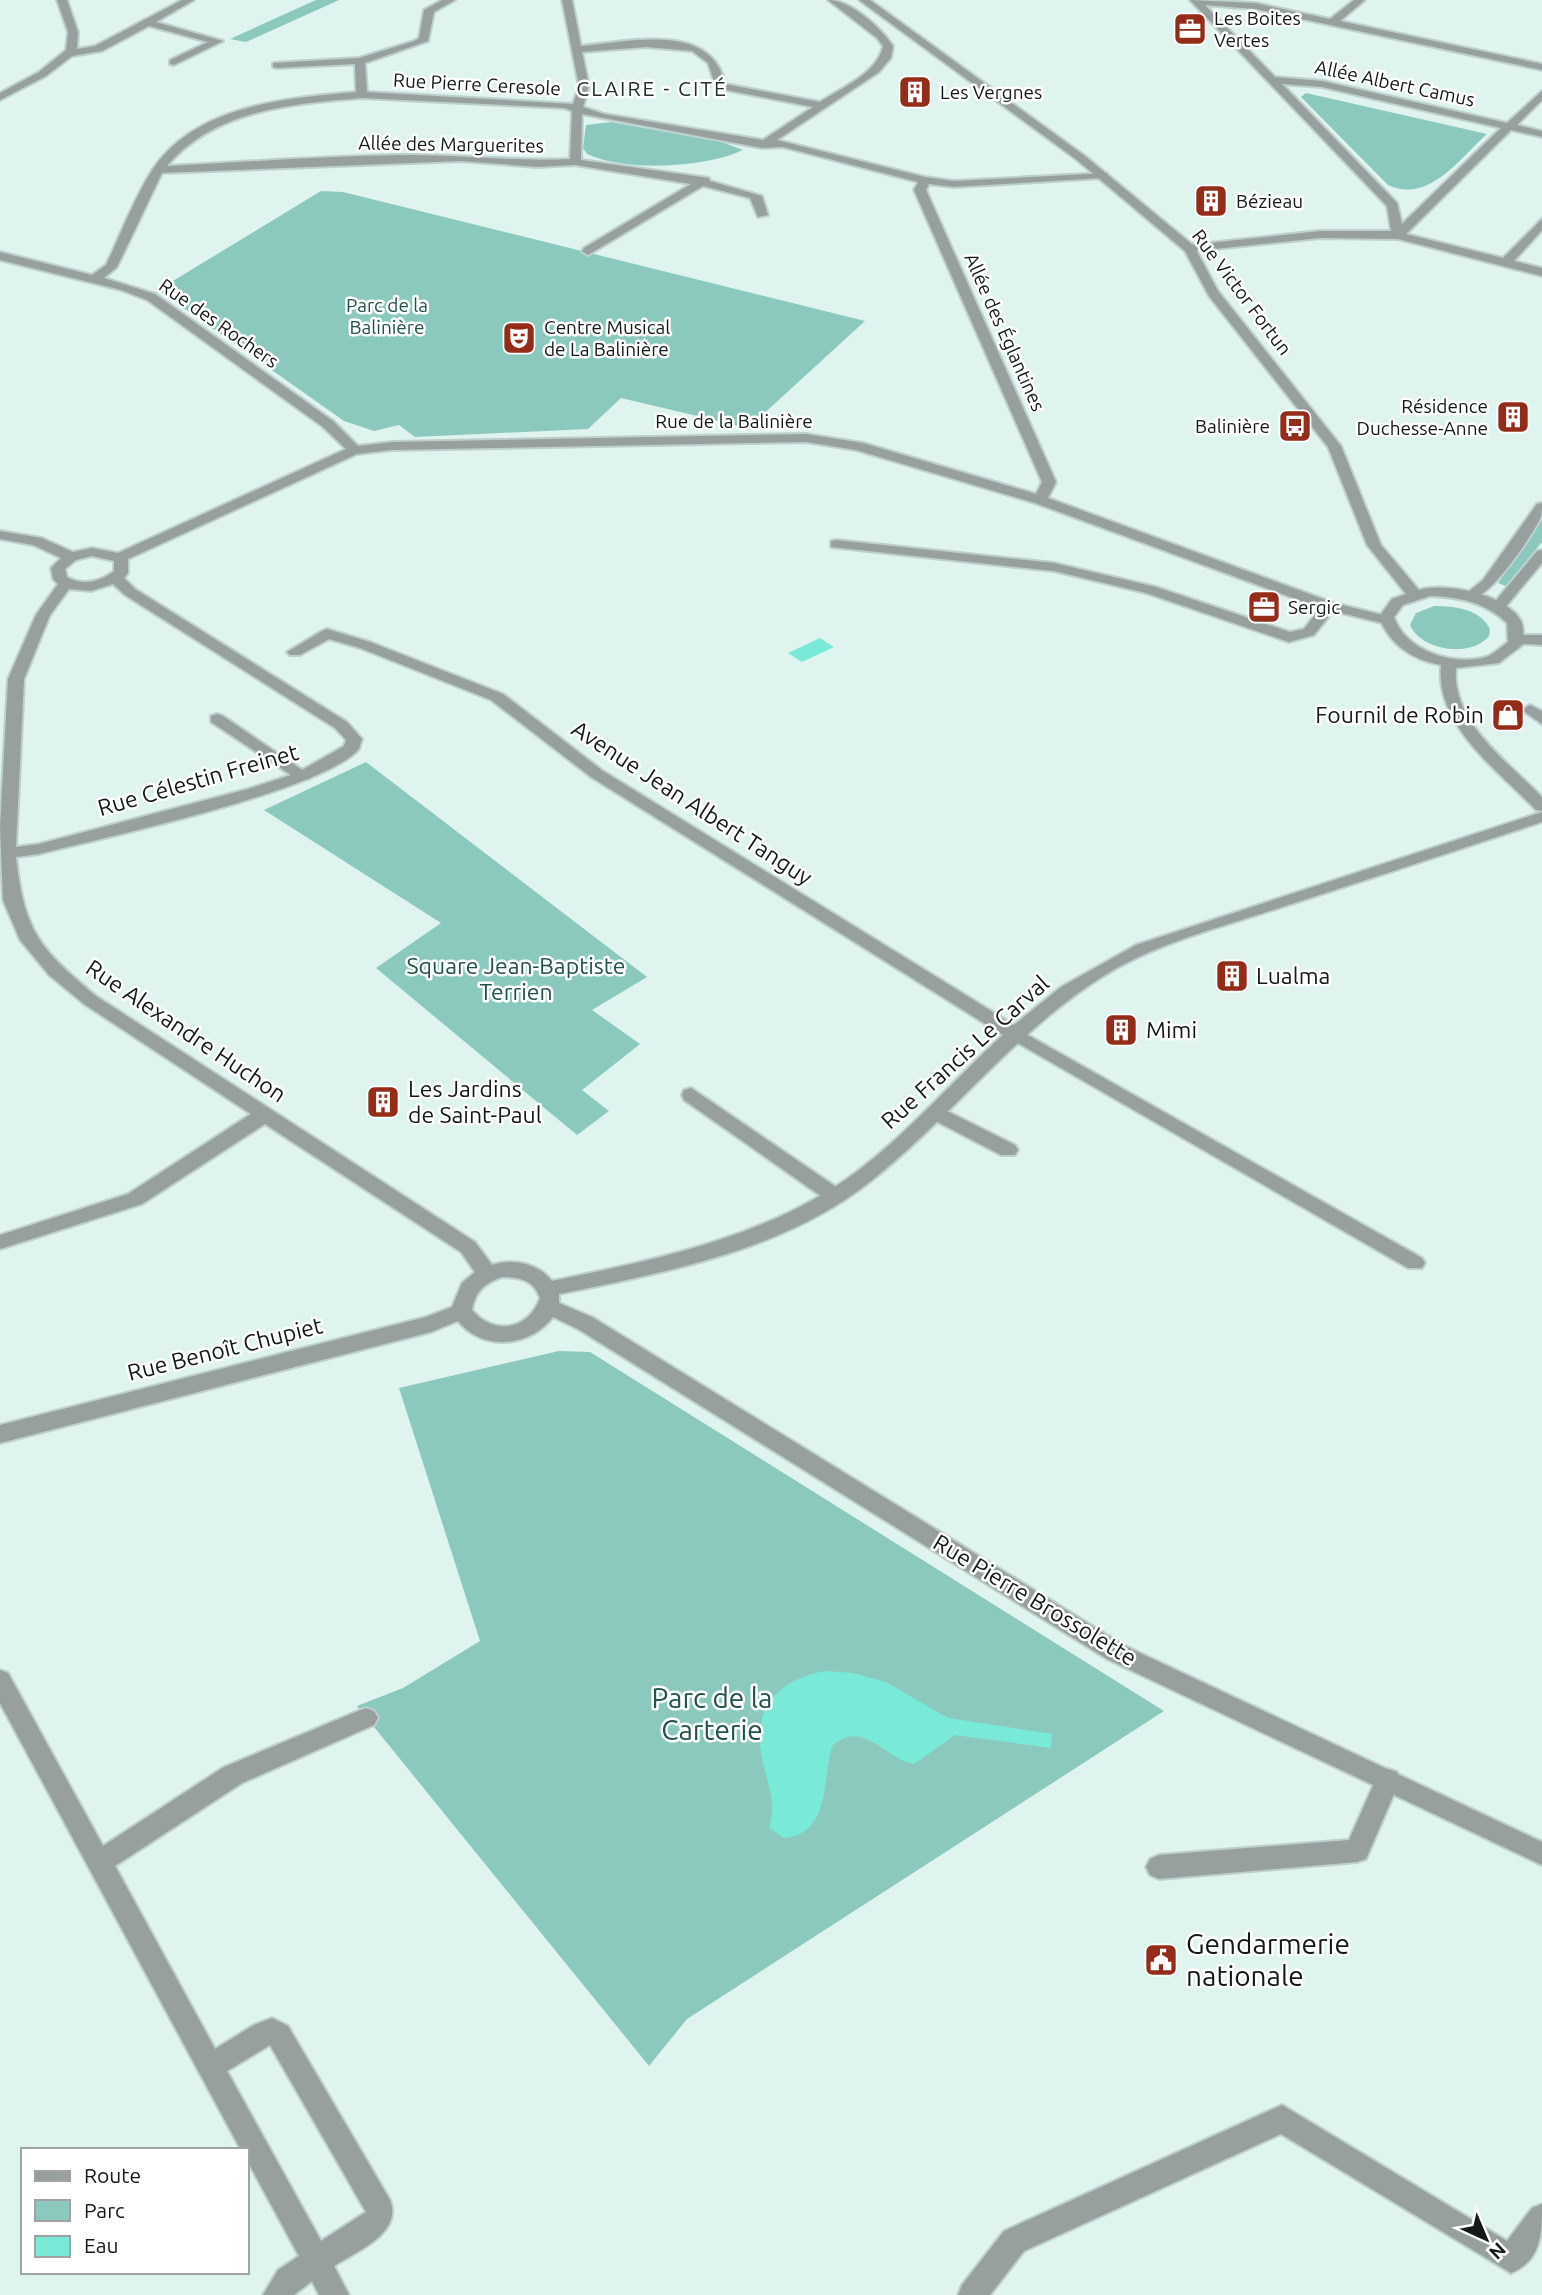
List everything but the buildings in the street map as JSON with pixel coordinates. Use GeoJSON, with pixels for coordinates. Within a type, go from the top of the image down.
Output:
{"type":"FeatureCollection","features":[{"type":"Feature","properties":{"kind":"street"},"geometry":{"type":"LineString","coordinates":[[62,0],[74,43],[70,53]]}},
{"type":"Feature","properties":{"kind":"street"},"geometry":{"type":"LineString","coordinates":[[0,97],[49,70],[70,53],[98,48],[189,0]]}},
{"type":"Feature","properties":{"kind":"street"},"geometry":{"type":"LineString","coordinates":[[277,65],[360,61],[418,43],[424,39],[429,10],[450,0]]}},
{"type":"Feature","properties":{"kind":"street"},"geometry":{"type":"LineString","coordinates":[[567,0],[579,49],[584,86],[577,110],[575,162]]}},
{"type":"Feature","properties":{"kind":"street"},"geometry":{"type":"LineString","coordinates":[[759,146],[875,70],[888,51],[881,36],[833,0]]}},
{"type":"Feature","properties":{"kind":"street","name":"Rue Victor Fortun"},"geometry":{"type":"LineString","coordinates":[[864,0],[1103,174],[1190,249],[1196,267],[1213,293],[1334,446],[1374,545],[1415,595]]}},
{"type":"Feature","properties":{"kind":"street"},"geometry":{"type":"LineString","coordinates":[[1196,0],[1225,1],[1542,67]]}},
{"type":"Feature","properties":{"kind":"street"},"geometry":{"type":"LineString","coordinates":[[1196,0],[1394,205],[1398,234]]}},
{"type":"Feature","properties":{"kind":"street"},"geometry":{"type":"LineString","coordinates":[[1332,22],[1360,0]]}},
{"type":"Feature","properties":{"kind":"street"},"geometry":{"type":"LineString","coordinates":[[146,22],[218,41],[174,62]]}},
{"type":"Feature","properties":{"kind":"street"},"geometry":{"type":"LineString","coordinates":[[579,49],[659,44],[684,46],[699,50],[710,58],[720,86],[821,105]]}},
{"type":"Feature","properties":{"kind":"street"},"geometry":{"type":"LineString","coordinates":[[360,61],[362,96]]}},
{"type":"Feature","properties":{"kind":"street","name":"Allée Albert Camus"},"geometry":{"type":"LineString","coordinates":[[1274,80],[1322,84],[1542,134]]}},
{"type":"Feature","properties":{"kind":"street"},"geometry":{"type":"LineString","coordinates":[[1398,234],[1509,126],[1537,105],[1542,94]]}},
{"type":"Feature","properties":{"kind":"street","name":"Rue Pierre Ceresole"},"geometry":{"type":"LineString","coordinates":[[95,279],[111,267],[158,170],[179,145],[201,130],[268,106],[362,96],[565,105],[577,110],[759,146],[783,144],[925,180],[970,184],[1103,174]]}},
{"type":"Feature","properties":{"kind":"street","name":"Allée des Marguerites"},"geometry":{"type":"LineString","coordinates":[[158,170],[402,158],[575,162],[703,181],[758,198],[762,215]]}},
{"type":"Feature","properties":{"kind":"street","name":"Allée des Églantines"},"geometry":{"type":"LineString","coordinates":[[925,180],[920,190],[1049,482],[1040,500]]}},
{"type":"Feature","properties":{"kind":"street"},"geometry":{"type":"LineString","coordinates":[[588,251],[703,181]]}},
{"type":"Feature","properties":{"kind":"street"},"geometry":{"type":"LineString","coordinates":[[1506,262],[1542,223]]}},
{"type":"Feature","properties":{"kind":"street"},"geometry":{"type":"LineString","coordinates":[[1190,249],[1327,232],[1398,234],[1542,272]]}},
{"type":"Feature","properties":{"kind":"street","name":"Rue des Rochers"},"geometry":{"type":"LineString","coordinates":[[0,256],[139,292],[165,306],[328,424],[355,450]]}},
{"type":"Feature","properties":{"kind":"street","name":"Rue de la Balinière"},"geometry":{"type":"LineString","coordinates":[[120,558],[166,539],[329,459],[355,450],[392,446],[806,438],[858,446],[1040,500],[1329,606],[1386,620]]}},
{"type":"Feature","properties":{"kind":"street"},"geometry":{"type":"LineString","coordinates":[[1472,596],[1488,583],[1542,507]]}},
{"type":"Feature","properties":{"kind":"street"},"geometry":{"type":"LineString","coordinates":[[0,535],[37,541],[71,557]]}},
{"type":"Feature","properties":{"kind":"street"},"geometry":{"type":"LineString","coordinates":[[836,544],[1054,568],[1151,590],[1224,612],[1289,637],[1309,632],[1329,606]]}},
{"type":"Feature","properties":{"kind":"street"},"geometry":{"type":"LineString","coordinates":[[103,552],[120,558],[123,568],[115,578],[85,587],[66,583],[57,574],[58,568],[71,557],[103,552]]}},
{"type":"Feature","properties":{"kind":"street"},"geometry":{"type":"LineString","coordinates":[[1498,607],[1542,554]]}},
{"type":"Feature","properties":{"kind":"street","name":"Rue Célestin Freinet"},"geometry":{"type":"LineString","coordinates":[[4,853],[39,849],[303,776],[351,749],[354,738],[341,725],[130,592],[115,578]]}},
{"type":"Feature","properties":{"kind":"street","name":"Rue Alexandre Huchon"},"geometry":{"type":"LineString","coordinates":[[66,583],[43,615],[16,679],[6,782],[4,853],[12,900],[29,940],[55,971],[90,1000],[468,1247],[488,1273]]}},
{"type":"Feature","properties":{"kind":"street"},"geometry":{"type":"LineString","coordinates":[[1448,592],[1472,596],[1498,607],[1514,622],[1517,640],[1510,650],[1497,658],[1477,663],[1449,662],[1407,648],[1388,631],[1386,620],[1394,604],[1415,595],[1448,592]]}},
{"type":"Feature","properties":{"kind":"street","name":"Avenue Jean Albert Tanguy"},"geometry":{"type":"LineString","coordinates":[[295,652],[327,634],[365,645],[497,697],[597,774],[1017,1035],[1415,1263]]}},
{"type":"Feature","properties":{"kind":"street"},"geometry":{"type":"LineString","coordinates":[[1517,640],[1542,640]]}},
{"type":"Feature","properties":{"kind":"street"},"geometry":{"type":"LineString","coordinates":[[1449,662],[1448,685],[1455,707],[1465,723],[1542,806]]}},
{"type":"Feature","properties":{"kind":"street"},"geometry":{"type":"LineString","coordinates":[[217,719],[303,776]]}},
{"type":"Feature","properties":{"kind":"street","name":"Rue Francis Le Carval"},"geometry":{"type":"LineString","coordinates":[[548,1298],[735,1244],[801,1217],[835,1196],[889,1155],[1017,1035],[1084,980],[1125,957],[1161,942],[1542,817]]}},
{"type":"Feature","properties":{"kind":"street"},"geometry":{"type":"LineString","coordinates":[[691,1095],[835,1196]]}},
{"type":"Feature","properties":{"kind":"street"},"geometry":{"type":"LineString","coordinates":[[935,1112],[1008,1150]]}},
{"type":"Feature","properties":{"kind":"street"},"geometry":{"type":"LineString","coordinates":[[0,1242],[135,1199],[265,1114]]}},
{"type":"Feature","properties":{"kind":"street"},"geometry":{"type":"LineString","coordinates":[[502,1269],[530,1273],[548,1298],[536,1324],[514,1334],[484,1332],[474,1328],[462,1311],[463,1297],[467,1290],[488,1273],[502,1269]]}},
{"type":"Feature","properties":{"kind":"street","name":"Rue Pierre Brossolette"},"geometry":{"type":"LineString","coordinates":[[548,1298],[1115,1652],[1542,1854]]}},
{"type":"Feature","properties":{"kind":"street","name":"Rue Benoît Chupiet"},"geometry":{"type":"LineString","coordinates":[[0,1434],[431,1324],[462,1311]]}},
{"type":"Feature","properties":{"kind":"street"},"geometry":{"type":"LineString","coordinates":[[0,1680],[101,1861],[335,2295]]}},
{"type":"Feature","properties":{"kind":"street"},"geometry":{"type":"LineString","coordinates":[[101,1861],[233,1775],[366,1718]]}},
{"type":"Feature","properties":{"kind":"street"},"geometry":{"type":"LineString","coordinates":[[1159,1867],[1357,1850],[1388,1780]]}},
{"type":"Feature","properties":{"kind":"street"},"geometry":{"type":"LineString","coordinates":[[211,2066],[263,2034],[272,2031],[279,2035],[380,2210],[377,2220],[288,2280],[278,2295]]}},
{"type":"Feature","properties":{"kind":"street"},"geometry":{"type":"LineString","coordinates":[[972,2295],[1014,2241],[1282,2119],[1511,2259],[1542,2218]]}},
{"type":"Feature","properties":{"kind":"green space"},"geometry":{"type":"Polygon","coordinates":[[[316,0],[339,0],[246,42],[230,39],[316,0]]]}},
{"type":"Feature","properties":{"kind":"green space"},"geometry":{"type":"Polygon","coordinates":[[[1306,93],[1487,134],[1454,166],[1430,184],[1417,189],[1403,189],[1388,185],[1301,97],[1306,93]]]}},
{"type":"Feature","properties":{"kind":"green space"},"geometry":{"type":"Polygon","coordinates":[[[611,122],[722,142],[743,150],[708,161],[665,166],[622,164],[587,154],[583,148],[586,125],[611,122]]]}},
{"type":"Feature","properties":{"kind":"green space","name":"Parc de la Balinière"},"geometry":{"type":"Polygon","coordinates":[[[321,191],[343,192],[865,321],[748,428],[621,398],[588,429],[415,437],[399,425],[374,431],[344,421],[158,290],[321,191]]]}},
{"type":"Feature","properties":{"kind":"green space"},"geometry":{"type":"Polygon","coordinates":[[[1542,519],[1542,542],[1506,586],[1498,583],[1542,519]]]}},
{"type":"Feature","properties":{"kind":"green space"},"geometry":{"type":"Polygon","coordinates":[[[1434,606],[1458,608],[1473,613],[1486,622],[1490,629],[1489,636],[1481,643],[1459,649],[1447,649],[1425,641],[1410,625],[1416,613],[1434,606]]]}},
{"type":"Feature","properties":{"kind":"green space","name":"Square Jean-Baptiste Terrien"},"geometry":{"type":"Polygon","coordinates":[[[366,762],[647,977],[592,1010],[640,1044],[582,1090],[609,1111],[577,1135],[376,968],[441,923],[264,810],[366,762]]]}},
{"type":"Feature","properties":{"kind":"green space","name":"Parc de la Carterie"},"geometry":{"type":"Polygon","coordinates":[[[559,1351],[590,1352],[1164,1711],[687,2019],[649,2066],[357,1706],[403,1688],[480,1641],[399,1388],[559,1351]]]}},
{"type":"Feature","properties":{"kind":"water"},"geometry":{"type":"Polygon","coordinates":[[[820,638],[834,647],[802,662],[788,653],[820,638]]]}},
{"type":"Feature","properties":{"kind":"water"},"geometry":{"type":"Polygon","coordinates":[[[825,1671],[853,1673],[886,1682],[948,1718],[1052,1734],[1051,1748],[955,1735],[914,1764],[903,1761],[864,1738],[854,1736],[843,1739],[832,1746],[822,1803],[817,1816],[810,1827],[799,1834],[784,1838],[769,1828],[772,1808],[761,1753],[761,1721],[766,1708],[783,1688],[795,1680],[825,1671]]]}},
{"type":"Feature","properties":{"kind":"place","name":"Les Boites Vertes"},"geometry":{"type":"Point","coordinates":[1190,29]}},
{"type":"Feature","properties":{"kind":"place","name":"Les Vergnes"},"geometry":{"type":"Point","coordinates":[915,92]}},
{"type":"Feature","properties":{"kind":"place","name":"Bézieau"},"geometry":{"type":"Point","coordinates":[1211,201]}},
{"type":"Feature","properties":{"kind":"place","name":"Centre Musical de La Balinière"},"geometry":{"type":"Point","coordinates":[519,338]}},
{"type":"Feature","properties":{"kind":"place","name":"Résidence Duchesse-Anne"},"geometry":{"type":"Point","coordinates":[1513,417]}},
{"type":"Feature","properties":{"kind":"place","name":"Balinière"},"geometry":{"type":"Point","coordinates":[1295,426]}},
{"type":"Feature","properties":{"kind":"place","name":"Sergic"},"geometry":{"type":"Point","coordinates":[1264,607]}},
{"type":"Feature","properties":{"kind":"place","name":"Fournil de Robin"},"geometry":{"type":"Point","coordinates":[1508,715]}},
{"type":"Feature","properties":{"kind":"place","name":"Lualma"},"geometry":{"type":"Point","coordinates":[1232,976]}},
{"type":"Feature","properties":{"kind":"place","name":"Mimi"},"geometry":{"type":"Point","coordinates":[1121,1030]}},
{"type":"Feature","properties":{"kind":"place","name":"Les Jardins de Saint-Paul"},"geometry":{"type":"Point","coordinates":[383,1102]}},
{"type":"Feature","properties":{"kind":"place","name":"Gendarmerie nationale"},"geometry":{"type":"Point","coordinates":[1161,1960]}},
{"type":"Feature","properties":{"kind":"district","name":"CLAIRE - CITÉ"},"geometry":{"type":"Point","coordinates":[652,89]}}]}
